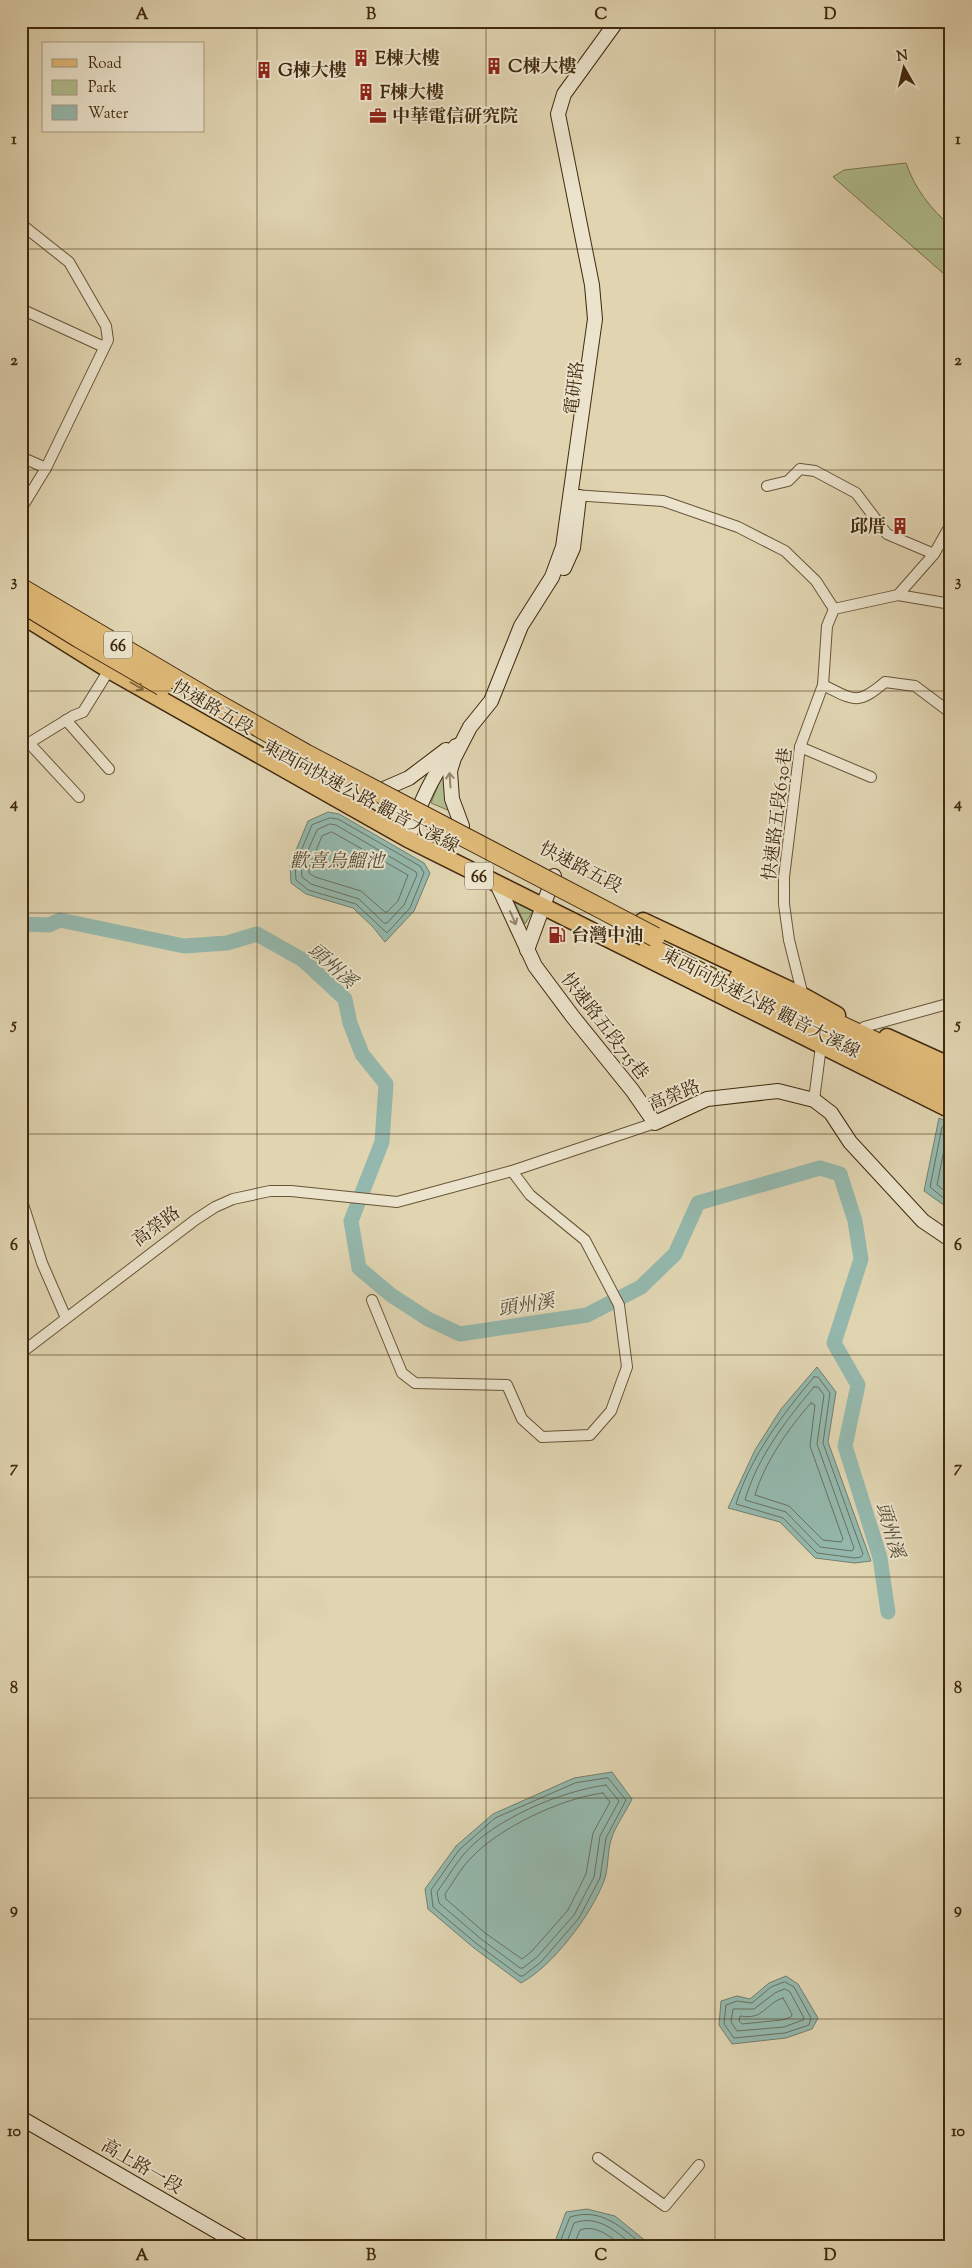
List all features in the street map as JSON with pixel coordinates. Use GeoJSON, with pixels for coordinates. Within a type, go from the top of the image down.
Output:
{"type":"FeatureCollection","features":[{"type":"Feature","properties":{"kind":"highway","name":"東西向快速公路 觀音大溪線"},"geometry":{"type":"LineString","coordinates":[[21,588],[216,703],[468,840],[709,964],[951,1077]]}},
{"type":"Feature","properties":{"kind":"highway","name":"東西向快速公路 觀音大溪線"},"geometry":{"type":"LineString","coordinates":[[21,602],[210,714],[474,857],[632,938],[951,1096]]}},
{"type":"Feature","properties":{"kind":"highway"},"geometry":{"type":"LineString","coordinates":[[923,1053],[951,1070]]}},
{"type":"Feature","properties":{"kind":"highway"},"geometry":{"type":"LineString","coordinates":[[898,1084],[951,1101]]}},
{"type":"Feature","properties":{"kind":"main road","name":"快速路五段"},"geometry":{"type":"LineString","coordinates":[[21,579],[90,621],[312,748],[419,806],[462,826],[554,876],[666,933],[951,1066]]}},
{"type":"Feature","properties":{"kind":"main road","name":"快速路五段"},"geometry":{"type":"LineString","coordinates":[[21,615],[109,670],[408,839],[498,886],[543,906],[951,1110]]}},
{"type":"Feature","properties":{"kind":"street","name":"電研路"},"geometry":{"type":"LineString","coordinates":[[408,839],[419,806],[442,762],[496,711],[528,629],[558,582],[573,548],[575,495],[595,319],[592,286],[558,114],[564,94],[617,21]]}},
{"type":"Feature","properties":{"kind":"street","name":"電研路"},"geometry":{"type":"LineString","coordinates":[[575,495],[602,315],[600,285],[564,115],[572,95],[622,21]]}},
{"type":"Feature","properties":{"kind":"street"},"geometry":{"type":"LineString","coordinates":[[21,224],[69,262],[106,326],[108,340],[46,468],[21,509]]}},
{"type":"Feature","properties":{"kind":"street"},"geometry":{"type":"LineString","coordinates":[[21,309],[104,347]]}},
{"type":"Feature","properties":{"kind":"street"},"geometry":{"type":"LineString","coordinates":[[21,457],[46,468]]}},
{"type":"Feature","properties":{"kind":"street"},"geometry":{"type":"LineString","coordinates":[[767,486],[788,481],[800,469],[816,471],[856,493],[887,534],[934,554]]}},
{"type":"Feature","properties":{"kind":"street"},"geometry":{"type":"LineString","coordinates":[[575,495],[663,501],[738,527],[785,551],[816,581],[834,609],[898,594],[951,604]]}},
{"type":"Feature","properties":{"kind":"street"},"geometry":{"type":"LineString","coordinates":[[898,594],[934,554],[951,524]]}},
{"type":"Feature","properties":{"kind":"street","name":"快速路五段630巷"},"geometry":{"type":"LineString","coordinates":[[803,996],[789,940],[784,904],[784,877],[800,747],[823,685],[827,626],[834,609]]}},
{"type":"Feature","properties":{"kind":"street"},"geometry":{"type":"LineString","coordinates":[[79,797],[25,741],[83,712],[109,670]]}},
{"type":"Feature","properties":{"kind":"street"},"geometry":{"type":"LineString","coordinates":[[823,685],[852,699],[868,697],[885,682],[915,686],[951,713]]}},
{"type":"Feature","properties":{"kind":"street"},"geometry":{"type":"LineString","coordinates":[[66,720],[109,769]]}},
{"type":"Feature","properties":{"kind":"street","name":"電研路"},"geometry":{"type":"LineString","coordinates":[[462,742],[450,771],[452,799],[462,826]]}},
{"type":"Feature","properties":{"kind":"street"},"geometry":{"type":"LineString","coordinates":[[386,788],[409,778],[462,742]]}},
{"type":"Feature","properties":{"kind":"street"},"geometry":{"type":"LineString","coordinates":[[800,747],[871,777]]}},
{"type":"Feature","properties":{"kind":"street"},"geometry":{"type":"LineString","coordinates":[[527,950],[554,876]]}},
{"type":"Feature","properties":{"kind":"street","name":"快速路五段715巷"},"geometry":{"type":"LineString","coordinates":[[498,886],[535,966],[567,1010],[632,1090],[655,1123]]}},
{"type":"Feature","properties":{"kind":"street"},"geometry":{"type":"LineString","coordinates":[[864,1027],[951,1003]]}},
{"type":"Feature","properties":{"kind":"street"},"geometry":{"type":"LineString","coordinates":[[814,1100],[821,1046]]}},
{"type":"Feature","properties":{"kind":"street","name":"高榮路"},"geometry":{"type":"LineString","coordinates":[[21,1353],[215,1207],[251,1194],[270,1191],[291,1191],[397,1202],[512,1171],[655,1123],[707,1099],[778,1091],[814,1100],[830,1113],[850,1142],[923,1221],[951,1240]]}},
{"type":"Feature","properties":{"kind":"street"},"geometry":{"type":"LineString","coordinates":[[372,1300],[402,1373],[415,1383],[507,1385],[522,1419],[542,1437],[590,1435],[611,1411],[627,1367],[619,1305],[585,1240],[530,1195],[512,1171]]}},
{"type":"Feature","properties":{"kind":"street"},"geometry":{"type":"LineString","coordinates":[[21,1198],[42,1263],[66,1318]]}},
{"type":"Feature","properties":{"kind":"street","name":"高上路一段"},"geometry":{"type":"LineString","coordinates":[[21,2118],[244,2247]]}},
{"type":"Feature","properties":{"kind":"street"},"geometry":{"type":"LineString","coordinates":[[598,2158],[664,2206],[699,2165]]}},
{"type":"Feature","properties":{"kind":"green space"},"geometry":{"type":"Polygon","coordinates":[[[906,163],[909,172],[924,197],[951,226],[951,280],[833,177],[844,170],[906,163]]]}},
{"type":"Feature","properties":{"kind":"green space"},"geometry":{"type":"Polygon","coordinates":[[[447,763],[450,811],[431,803],[447,763]]]}},
{"type":"Feature","properties":{"kind":"green space"},"geometry":{"type":"Polygon","coordinates":[[[512,897],[534,909],[525,924],[512,897]]]}},
{"type":"Feature","properties":{"kind":"water","name":"歡喜烏鰡池"},"geometry":{"type":"Polygon","coordinates":[[[328,812],[339,814],[424,863],[430,873],[414,911],[385,942],[373,927],[353,908],[306,894],[291,883],[290,865],[308,821],[328,812]]]}},
{"type":"Feature","properties":{"kind":"water"},"geometry":{"type":"Polygon","coordinates":[[[939,1118],[951,1123],[951,1210],[924,1191],[939,1118]]]}},
{"type":"Feature","properties":{"kind":"water"},"geometry":{"type":"Polygon","coordinates":[[[817,1367],[836,1392],[828,1442],[871,1561],[855,1563],[815,1558],[780,1522],[728,1508],[755,1450],[781,1409],[817,1367]]]}},
{"type":"Feature","properties":{"kind":"water"},"geometry":{"type":"Polygon","coordinates":[[[612,1772],[632,1799],[611,1840],[604,1881],[590,1909],[570,1938],[546,1965],[521,1983],[474,1948],[428,1909],[425,1889],[456,1846],[493,1814],[574,1778],[612,1772]]]}},
{"type":"Feature","properties":{"kind":"water"},"geometry":{"type":"Polygon","coordinates":[[[786,1976],[798,1984],[818,2018],[812,2029],[786,2038],[732,2044],[719,2025],[721,2001],[737,1996],[750,1999],[769,1983],[786,1976]]]}},
{"type":"Feature","properties":{"kind":"water"},"geometry":{"type":"Polygon","coordinates":[[[587,2209],[615,2216],[653,2247],[553,2247],[566,2212],[587,2209]]]}},
{"type":"Feature","properties":{"kind":"waterway","name":"頭州溪"},"geometry":{"type":"LineString","coordinates":[[21,924],[49,925],[60,920],[184,946],[227,943],[257,934],[303,960],[345,999],[350,1023],[362,1054],[386,1084],[382,1142],[351,1221],[359,1268],[391,1295],[428,1319],[460,1334],[587,1315],[641,1287],[675,1254],[698,1203],[820,1168],[840,1174],[855,1221],[861,1259],[834,1343],[858,1385],[845,1446],[880,1558],[888,1612]]}},
{"type":"Feature","properties":{"kind":"place","name":"E棟大樓"},"geometry":{"type":"Point","coordinates":[361,58]}},
{"type":"Feature","properties":{"kind":"place","name":"C棟大樓"},"geometry":{"type":"Point","coordinates":[494,66]}},
{"type":"Feature","properties":{"kind":"place","name":"G棟大樓"},"geometry":{"type":"Point","coordinates":[264,70]}},
{"type":"Feature","properties":{"kind":"place","name":"F棟大樓"},"geometry":{"type":"Point","coordinates":[366,92]}},
{"type":"Feature","properties":{"kind":"place","name":"中華電信研究院"},"geometry":{"type":"Point","coordinates":[378,116]}},
{"type":"Feature","properties":{"kind":"place","name":"邱厝"},"geometry":{"type":"Point","coordinates":[900,526]}},
{"type":"Feature","properties":{"kind":"place","name":"台灣中油"},"geometry":{"type":"Point","coordinates":[557,935]}}]}
